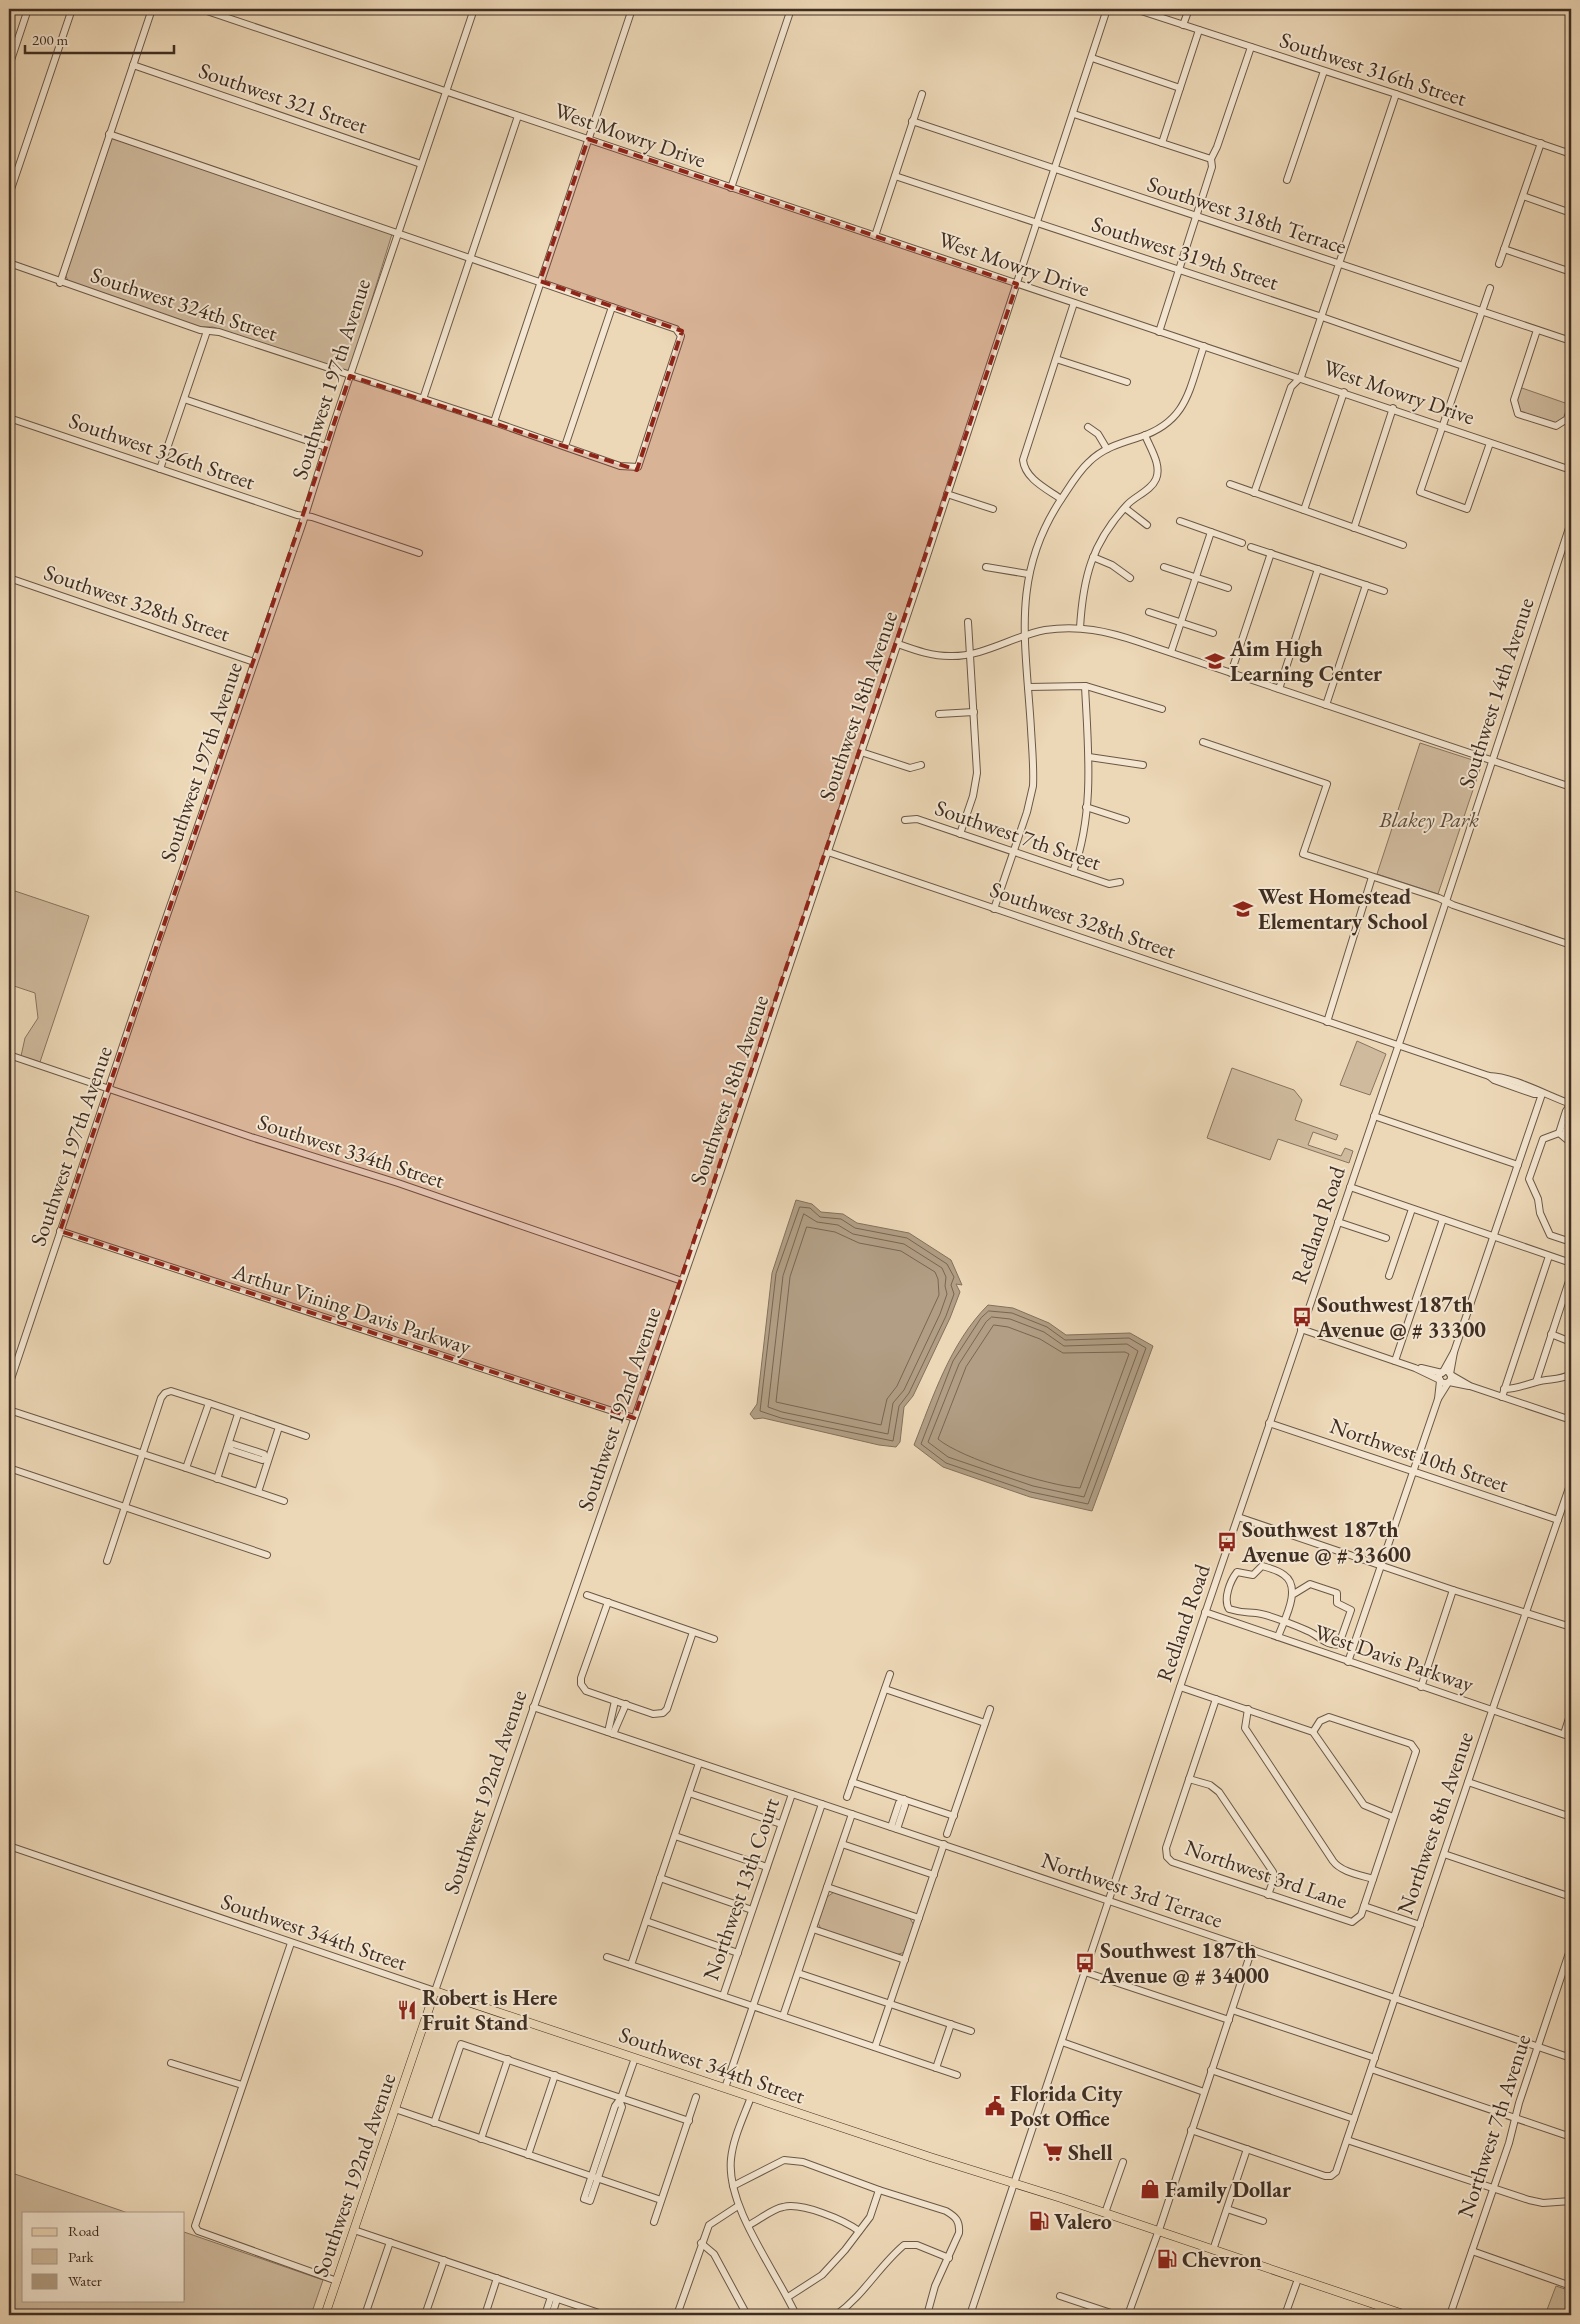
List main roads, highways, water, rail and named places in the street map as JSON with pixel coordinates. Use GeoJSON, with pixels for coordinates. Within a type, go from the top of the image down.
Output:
{"type":"FeatureCollection","features":[{"type":"Feature","properties":{"kind":"main road","name":"Southwest 344th Street"},"geometry":{"type":"LineString","coordinates":[[435,1991],[1106,2213],[1406,2315]]}},
{"type":"Feature","properties":{"kind":"main road","name":"Southwest 192nd Avenue"},"geometry":{"type":"LineString","coordinates":[[325,2315],[435,1991]]}},
{"type":"Feature","properties":{"kind":"water"},"geometry":{"type":"Polygon","coordinates":[[[796,1200],[812,1204],[821,1212],[843,1214],[857,1223],[909,1233],[951,1260],[962,1285],[956,1284],[960,1292],[950,1318],[913,1396],[904,1407],[900,1442],[896,1447],[879,1445],[763,1418],[754,1419],[750,1414],[757,1404],[772,1273],[796,1200]]]}},
{"type":"Feature","properties":{"kind":"water"},"geometry":{"type":"Polygon","coordinates":[[[988,1305],[1013,1308],[1049,1323],[1066,1335],[1130,1333],[1153,1346],[1092,1511],[1030,1497],[943,1467],[914,1445],[953,1353],[963,1336],[988,1305]]]}},
{"type":"Feature","properties":{"kind":"place","name":"Aim High Learning Center"},"geometry":{"type":"Point","coordinates":[1215,661]}},
{"type":"Feature","properties":{"kind":"place","name":"West Homestead Elementary School"},"geometry":{"type":"Point","coordinates":[1243,909]}},
{"type":"Feature","properties":{"kind":"place","name":"Southwest 187th Avenue @ # 33300"},"geometry":{"type":"Point","coordinates":[1302,1317]}},
{"type":"Feature","properties":{"kind":"place","name":"Southwest 187th Avenue @ # 33600"},"geometry":{"type":"Point","coordinates":[1227,1542]}},
{"type":"Feature","properties":{"kind":"place","name":"Southwest 187th Avenue @ # 34000"},"geometry":{"type":"Point","coordinates":[1085,1963]}},
{"type":"Feature","properties":{"kind":"place","name":"Robert is Here Fruit Stand"},"geometry":{"type":"Point","coordinates":[407,2010]}},
{"type":"Feature","properties":{"kind":"place","name":"Florida City Post Office"},"geometry":{"type":"Point","coordinates":[995,2106]}},
{"type":"Feature","properties":{"kind":"place","name":"Shell"},"geometry":{"type":"Point","coordinates":[1053,2152]}},
{"type":"Feature","properties":{"kind":"place","name":"Family Dollar"},"geometry":{"type":"Point","coordinates":[1150,2189]}},
{"type":"Feature","properties":{"kind":"place","name":"Valero"},"geometry":{"type":"Point","coordinates":[1039,2221]}},
{"type":"Feature","properties":{"kind":"place","name":"Chevron"},"geometry":{"type":"Point","coordinates":[1167,2259]}},
{"type":"Feature","properties":{"kind":"park label","name":"Blakey Park"},"geometry":{"type":"Point","coordinates":[1429,819]}}]}
